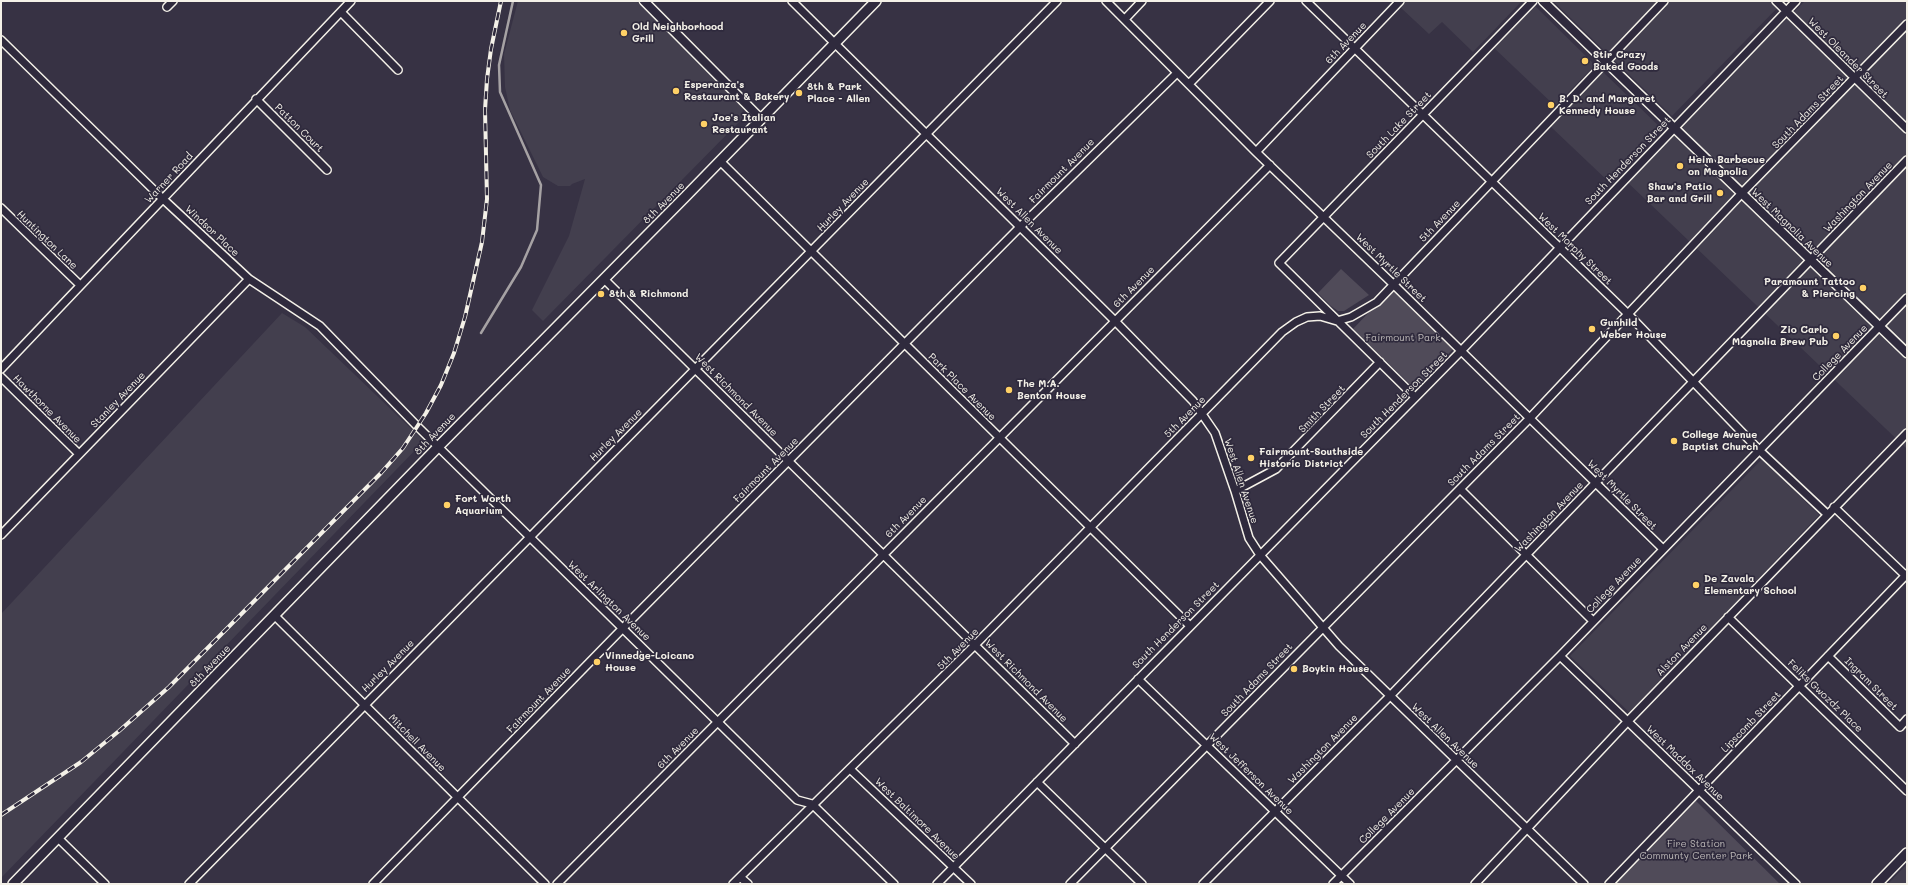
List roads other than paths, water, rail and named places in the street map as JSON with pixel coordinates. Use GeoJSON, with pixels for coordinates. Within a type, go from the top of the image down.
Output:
{"type":"FeatureCollection","features":[{"type":"Feature","properties":{"kind":"main road","name":"8th Avenue"},"geometry":{"type":"LineString","coordinates":[[13,884],[438,447],[720,162],[876,1]]}},
{"type":"Feature","properties":{"kind":"main road"},"geometry":{"type":"LineString","coordinates":[[1877,884],[1907,853]]}},
{"type":"Feature","properties":{"kind":"street"},"geometry":{"type":"LineString","coordinates":[[167,7],[173,1]]}},
{"type":"Feature","properties":{"kind":"street","name":"Warner Road"},"geometry":{"type":"LineString","coordinates":[[1,369],[256,99],[351,1]]}},
{"type":"Feature","properties":{"kind":"street"},"geometry":{"type":"LineString","coordinates":[[644,1],[761,119]]}},
{"type":"Feature","properties":{"kind":"street","name":"West Allen Avenue"},"geometry":{"type":"LineString","coordinates":[[792,1],[1115,321],[1193,401],[1215,433],[1249,538],[1260,555],[1322,628],[1584,884]]}},
{"type":"Feature","properties":{"kind":"street","name":"Hurley Avenue"},"geometry":{"type":"LineString","coordinates":[[189,884],[364,704],[696,369],[1057,1]]}},
{"type":"Feature","properties":{"kind":"street","name":"West Myrtle Street"},"geometry":{"type":"LineString","coordinates":[[1106,1],[1256,152],[1663,549]]}},
{"type":"Feature","properties":{"kind":"street"},"geometry":{"type":"LineString","coordinates":[[1125,19],[1142,1]]}},
{"type":"Feature","properties":{"kind":"street"},"geometry":{"type":"LineString","coordinates":[[1189,84],[1270,1]]}},
{"type":"Feature","properties":{"kind":"street","name":"West Morphy Street"},"geometry":{"type":"LineString","coordinates":[[1306,1],[1628,314],[1760,450],[1827,514]]}},
{"type":"Feature","properties":{"kind":"street","name":"6th Avenue"},"geometry":{"type":"LineString","coordinates":[[1256,152],[1400,1]]}},
{"type":"Feature","properties":{"kind":"street","name":"South Lake Street"},"geometry":{"type":"LineString","coordinates":[[1337,321],[1279,263],[1533,1]]}},
{"type":"Feature","properties":{"kind":"street","name":"West Magnolia Avenue"},"geometry":{"type":"LineString","coordinates":[[1543,1],[1907,352]]}},
{"type":"Feature","properties":{"kind":"street","name":"5th Avenue"},"geometry":{"type":"LineString","coordinates":[[733,884],[812,804],[832,788],[975,646],[1282,332],[1296,322],[1307,317],[1320,316],[1337,321],[1364,311],[1377,302],[1664,1]]}},
{"type":"Feature","properties":{"kind":"street","name":"West Oleander Street"},"geometry":{"type":"LineString","coordinates":[[1776,1],[1907,129]]}},
{"type":"Feature","properties":{"kind":"street","name":"South Henderson Street"},"geometry":{"type":"LineString","coordinates":[[938,884],[1461,351],[1796,1]]}},
{"type":"Feature","properties":{"kind":"street"},"geometry":{"type":"LineString","coordinates":[[341,12],[398,70]]}},
{"type":"Feature","properties":{"kind":"street","name":"South Adams Street"},"geometry":{"type":"LineString","coordinates":[[1070,884],[1530,418],[1742,193],[1907,24]]}},
{"type":"Feature","properties":{"kind":"street","name":"Windsor Place"},"geometry":{"type":"LineString","coordinates":[[1,40],[163,199],[249,279],[320,326],[418,427]]}},
{"type":"Feature","properties":{"kind":"street","name":"Fairmount Avenue"},"geometry":{"type":"LineString","coordinates":[[373,884],[623,628],[904,344],[1177,72]]}},
{"type":"Feature","properties":{"kind":"street","name":"Patton Court"},"geometry":{"type":"LineString","coordinates":[[256,99],[327,170]]}},
{"type":"Feature","properties":{"kind":"street","name":"Washington Avenue"},"geometry":{"type":"LineString","coordinates":[[1203,884],[1390,696],[1907,160]]}},
{"type":"Feature","properties":{"kind":"street","name":"Park Place Avenue"},"geometry":{"type":"LineString","coordinates":[[720,162],[1190,626]]}},
{"type":"Feature","properties":{"kind":"street","name":"6th Avenue"},"geometry":{"type":"LineString","coordinates":[[557,884],[1270,165]]}},
{"type":"Feature","properties":{"kind":"street","name":"Huntington Lane"},"geometry":{"type":"LineString","coordinates":[[1,208],[80,285]]}},
{"type":"Feature","properties":{"kind":"street","name":"Stanley Avenue"},"geometry":{"type":"LineString","coordinates":[[1,535],[249,279]]}},
{"type":"Feature","properties":{"kind":"street","name":"West Richmond Avenue"},"geometry":{"type":"LineString","coordinates":[[604,279],[1075,744]]}},
{"type":"Feature","properties":{"kind":"street","name":"College Avenue"},"geometry":{"type":"LineString","coordinates":[[1333,884],[1560,656],[1907,298]]}},
{"type":"Feature","properties":{"kind":"street"},"geometry":{"type":"LineString","coordinates":[[1337,321],[1415,397]]}},
{"type":"Feature","properties":{"kind":"street","name":"Smith Street"},"geometry":{"type":"LineString","coordinates":[[1235,491],[1276,469],[1380,362]]}},
{"type":"Feature","properties":{"kind":"street","name":"Hawthorne Avenue"},"geometry":{"type":"LineString","coordinates":[[1,377],[79,454]]}},
{"type":"Feature","properties":{"kind":"street","name":"West Arlington Avenue"},"geometry":{"type":"LineString","coordinates":[[418,427],[797,800],[812,804],[894,884]]}},
{"type":"Feature","properties":{"kind":"street","name":"Alston Avenue"},"geometry":{"type":"LineString","coordinates":[[1475,884],[1628,721],[1907,433]]}},
{"type":"Feature","properties":{"kind":"street"},"geometry":{"type":"LineString","coordinates":[[1460,489],[1593,621]]}},
{"type":"Feature","properties":{"kind":"street"},"geometry":{"type":"LineString","coordinates":[[1834,507],[1907,576]]}},
{"type":"Feature","properties":{"kind":"street","name":"Lipscomb Street"},"geometry":{"type":"LineString","coordinates":[[1609,884],[1907,576]]}},
{"type":"Feature","properties":{"kind":"street","name":"Mitchell Avenue"},"geometry":{"type":"LineString","coordinates":[[275,616],[545,884]]}},
{"type":"Feature","properties":{"kind":"street","name":"Feliks Gwozdz Place"},"geometry":{"type":"LineString","coordinates":[[1728,617],[1907,791]]}},
{"type":"Feature","properties":{"kind":"street","name":"West Maddox Avenue"},"geometry":{"type":"LineString","coordinates":[[1560,656],[1796,884]]}},
{"type":"Feature","properties":{"kind":"street","name":"Ingram Street"},"geometry":{"type":"LineString","coordinates":[[1828,656],[1900,726],[1907,719]]}},
{"type":"Feature","properties":{"kind":"street","name":"West Jefferson Avenue"},"geometry":{"type":"LineString","coordinates":[[1138,679],[1350,884]]}},
{"type":"Feature","properties":{"kind":"street","name":"West Baltimore Avenue"},"geometry":{"type":"LineString","coordinates":[[850,769],[971,884]]}},
{"type":"Feature","properties":{"kind":"street"},"geometry":{"type":"LineString","coordinates":[[1037,782],[1142,884]]}},
{"type":"Feature","properties":{"kind":"street"},"geometry":{"type":"LineString","coordinates":[[58,838],[105,884]]}},
{"type":"Feature","properties":{"kind":"street"},"geometry":{"type":"LineString","coordinates":[[740,877],[748,884]]}},
{"type":"Feature","properties":{"kind":"waterway"},"geometry":{"type":"LineString","coordinates":[[481,333],[521,267],[537,230],[541,185],[500,92],[499,65],[513,1]]}},
{"type":"Feature","properties":{"kind":"railway"},"geometry":{"type":"LineString","coordinates":[[1,815],[81,762],[169,687],[381,473],[403,448],[426,413],[441,385],[454,353],[465,317],[482,242],[487,199],[485,110],[487,79],[491,49],[501,1]]}},
{"type":"Feature","properties":{"kind":"place","name":"Old Neighborhood Grill"},"geometry":{"type":"Point","coordinates":[624,33]}},
{"type":"Feature","properties":{"kind":"place","name":"Stir Crazy Baked Goods"},"geometry":{"type":"Point","coordinates":[1585,61]}},
{"type":"Feature","properties":{"kind":"place","name":"Esperanza's Restaurant & Bakery"},"geometry":{"type":"Point","coordinates":[676,91]}},
{"type":"Feature","properties":{"kind":"place","name":"8th & Park Place - Allen"},"geometry":{"type":"Point","coordinates":[799,93]}},
{"type":"Feature","properties":{"kind":"place","name":"B. D. and Margaret Kennedy House"},"geometry":{"type":"Point","coordinates":[1551,105]}},
{"type":"Feature","properties":{"kind":"place","name":"Joe's Italian Restaurant"},"geometry":{"type":"Point","coordinates":[704,124]}},
{"type":"Feature","properties":{"kind":"place","name":"Heim Barbecue on Magnolia"},"geometry":{"type":"Point","coordinates":[1680,166]}},
{"type":"Feature","properties":{"kind":"place","name":"Shaw's Patio Bar and Grill"},"geometry":{"type":"Point","coordinates":[1720,193]}},
{"type":"Feature","properties":{"kind":"place","name":"Paramount Tattoo & Piercing"},"geometry":{"type":"Point","coordinates":[1863,288]}},
{"type":"Feature","properties":{"kind":"place","name":"8th & Richmond"},"geometry":{"type":"Point","coordinates":[601,294]}},
{"type":"Feature","properties":{"kind":"place","name":"Gunhild Weber House"},"geometry":{"type":"Point","coordinates":[1592,329]}},
{"type":"Feature","properties":{"kind":"place","name":"Zio Carlo Magnolia Brew Pub"},"geometry":{"type":"Point","coordinates":[1836,336]}},
{"type":"Feature","properties":{"kind":"place","name":"The M.A. Benton House"},"geometry":{"type":"Point","coordinates":[1009,390]}},
{"type":"Feature","properties":{"kind":"place","name":"College Avenue Baptist Church"},"geometry":{"type":"Point","coordinates":[1674,441]}},
{"type":"Feature","properties":{"kind":"place","name":"Fairmount-Southside Historic District"},"geometry":{"type":"Point","coordinates":[1251,458]}},
{"type":"Feature","properties":{"kind":"place","name":"Fort Worth Aquarium"},"geometry":{"type":"Point","coordinates":[447,505]}},
{"type":"Feature","properties":{"kind":"place","name":"De Zavala Elementary School"},"geometry":{"type":"Point","coordinates":[1696,585]}},
{"type":"Feature","properties":{"kind":"place","name":"Vinnedge-Loicano House"},"geometry":{"type":"Point","coordinates":[597,662]}},
{"type":"Feature","properties":{"kind":"place","name":"Boykin House"},"geometry":{"type":"Point","coordinates":[1294,669]}},
{"type":"Feature","properties":{"kind":"park label","name":"Fairmount Park"},"geometry":{"type":"Point","coordinates":[1403,338]}},
{"type":"Feature","properties":{"kind":"park label","name":"Fire Station Communty Center Park"},"geometry":{"type":"Point","coordinates":[1696,850]}}]}
